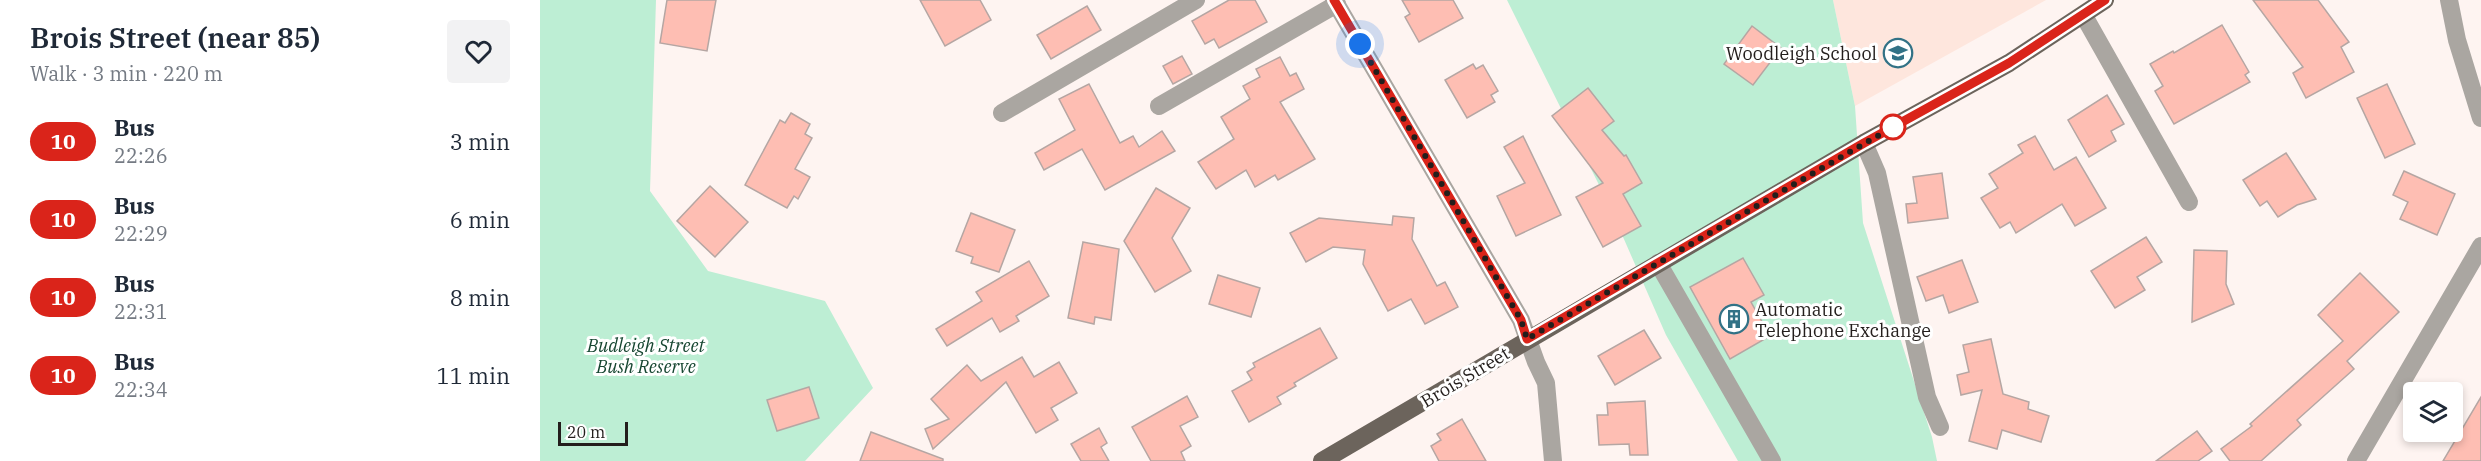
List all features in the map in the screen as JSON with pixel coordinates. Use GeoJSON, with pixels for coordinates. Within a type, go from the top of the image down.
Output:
{"type":"FeatureCollection","features":[{"type":"Feature","properties":{"kind":"main road","name":"Brois Street"},"geometry":{"type":"LineString","coordinates":[[1322,461],[1864,143],[2009,63],[2084,16],[2105,0]]}},
{"type":"Feature","properties":{"kind":"street"},"geometry":{"type":"LineString","coordinates":[[1002,113],[1197,0]]}},
{"type":"Feature","properties":{"kind":"street"},"geometry":{"type":"LineString","coordinates":[[2449,0],[2457,40],[2481,118]]}},
{"type":"Feature","properties":{"kind":"street"},"geometry":{"type":"LineString","coordinates":[[1159,106],[1336,2],[1521,320],[1546,383],[1553,461]]}},
{"type":"Feature","properties":{"kind":"street"},"geometry":{"type":"LineString","coordinates":[[2084,16],[2188,202]]}},
{"type":"Feature","properties":{"kind":"street"},"geometry":{"type":"LineString","coordinates":[[1864,143],[1877,173],[1927,397],[1940,426]]}},
{"type":"Feature","properties":{"kind":"street"},"geometry":{"type":"LineString","coordinates":[[2356,461],[2481,246]]}},
{"type":"Feature","properties":{"kind":"street"},"geometry":{"type":"LineString","coordinates":[[1658,263],[1772,461]]}},
{"type":"Feature","properties":{"kind":"shaded area","name":"Woodleigh School"},"geometry":{"type":"Polygon","coordinates":[[[1833,0],[2046,0],[1855,106],[1833,0]]]}},
{"type":"Feature","properties":{"kind":"green space","name":"Budleigh Street Bush Reserve"},"geometry":{"type":"Polygon","coordinates":[[[540,0],[656,0],[650,191],[708,271],[825,301],[873,388],[805,461],[540,461],[540,0]]]}},
{"type":"Feature","properties":{"kind":"green space"},"geometry":{"type":"Polygon","coordinates":[[[1507,0],[1833,0],[1855,106],[1863,223],[1932,437],[1937,461],[1738,461],[1666,335],[1609,205],[1507,0]]]}},
{"type":"Feature","properties":{"kind":"building"},"geometry":{"type":"Polygon","coordinates":[[[667,0],[716,0],[707,51],[660,43],[667,0]]]}},
{"type":"Feature","properties":{"kind":"building"},"geometry":{"type":"Polygon","coordinates":[[[920,0],[980,0],[991,20],[945,46],[920,0]]]}},
{"type":"Feature","properties":{"kind":"building"},"geometry":{"type":"Polygon","coordinates":[[[1229,0],[1255,0],[1267,22],[1219,48],[1214,39],[1205,44],[1192,21],[1229,0]]]}},
{"type":"Feature","properties":{"kind":"building"},"geometry":{"type":"Polygon","coordinates":[[[1402,0],[1453,0],[1463,18],[1419,42],[1405,17],[1410,14],[1402,0]]]}},
{"type":"Feature","properties":{"kind":"building"},"geometry":{"type":"Polygon","coordinates":[[[2253,0],[2318,0],[2349,42],[2341,47],[2354,72],[2306,98],[2293,73],[2303,67],[2253,0]]]}},
{"type":"Feature","properties":{"kind":"building"},"geometry":{"type":"Polygon","coordinates":[[[1087,6],[1101,30],[1051,59],[1037,35],[1087,6]]]}},
{"type":"Feature","properties":{"kind":"building"},"geometry":{"type":"Polygon","coordinates":[[[2222,25],[2249,72],[2245,75],[2250,82],[2174,124],[2155,91],[2163,86],[2150,64],[2222,25]]]}},
{"type":"Feature","properties":{"kind":"building"},"geometry":{"type":"Polygon","coordinates":[[[1752,26],[1781,48],[1753,85],[1724,64],[1752,26]]]}},
{"type":"Feature","properties":{"kind":"building"},"geometry":{"type":"Polygon","coordinates":[[[1182,56],[1192,74],[1173,84],[1163,66],[1182,56]]]}},
{"type":"Feature","properties":{"kind":"building"},"geometry":{"type":"Polygon","coordinates":[[[1280,57],[1290,76],[1296,73],[1304,89],[1280,102],[1315,159],[1278,180],[1275,175],[1255,187],[1246,170],[1216,189],[1198,162],[1234,139],[1221,117],[1250,99],[1243,86],[1260,77],[1256,69],[1280,57]]]}},
{"type":"Feature","properties":{"kind":"building"},"geometry":{"type":"Polygon","coordinates":[[[1473,64],[1476,69],[1483,65],[1498,91],[1491,95],[1495,102],[1467,118],[1445,80],[1473,64]]]}},
{"type":"Feature","properties":{"kind":"building"},"geometry":{"type":"Polygon","coordinates":[[[1089,84],[1120,143],[1133,136],[1139,147],[1162,131],[1175,151],[1105,190],[1082,149],[1044,170],[1035,153],[1075,130],[1059,99],[1089,84]]]}},
{"type":"Feature","properties":{"kind":"building"},"geometry":{"type":"Polygon","coordinates":[[[2387,84],[2415,144],[2385,158],[2357,98],[2387,84]]]}},
{"type":"Feature","properties":{"kind":"building"},"geometry":{"type":"Polygon","coordinates":[[[1588,88],[1614,121],[1602,130],[1624,156],[1626,155],[1642,183],[1623,194],[1641,226],[1603,247],[1576,197],[1603,183],[1552,116],[1588,88]]]}},
{"type":"Feature","properties":{"kind":"building"},"geometry":{"type":"Polygon","coordinates":[[[2107,95],[2124,124],[2111,131],[2116,141],[2089,157],[2068,120],[2107,95]]]}},
{"type":"Feature","properties":{"kind":"building"},"geometry":{"type":"Polygon","coordinates":[[[791,113],[810,124],[805,134],[812,138],[795,169],[810,177],[798,199],[794,196],[787,208],[745,185],[780,120],[785,123],[791,113]]]}},
{"type":"Feature","properties":{"kind":"building"},"geometry":{"type":"Polygon","coordinates":[[[1523,136],[1561,215],[1516,236],[1497,196],[1525,183],[1504,147],[1523,136]]]}},
{"type":"Feature","properties":{"kind":"building"},"geometry":{"type":"Polygon","coordinates":[[[2035,136],[2054,170],[2076,157],[2106,208],[2075,226],[2062,204],[2016,233],[2010,222],[2000,228],[1981,198],[1998,188],[1989,174],[2023,153],[2018,145],[2035,136]]]}},
{"type":"Feature","properties":{"kind":"building"},"geometry":{"type":"Polygon","coordinates":[[[2286,153],[2316,199],[2297,205],[2278,217],[2267,201],[2260,206],[2243,180],[2286,153]]]}},
{"type":"Feature","properties":{"kind":"building"},"geometry":{"type":"Polygon","coordinates":[[[2404,171],[2455,194],[2437,235],[2400,219],[2408,202],[2393,195],[2404,171]]]}},
{"type":"Feature","properties":{"kind":"building"},"geometry":{"type":"Polygon","coordinates":[[[1942,173],[1948,218],[1908,223],[1906,204],[1917,203],[1913,177],[1942,173]]]}},
{"type":"Feature","properties":{"kind":"building"},"geometry":{"type":"Polygon","coordinates":[[[710,186],[748,222],[715,257],[677,221],[710,186]]]}},
{"type":"Feature","properties":{"kind":"building"},"geometry":{"type":"Polygon","coordinates":[[[1156,188],[1190,208],[1172,238],[1191,271],[1155,292],[1124,241],[1156,188]]]}},
{"type":"Feature","properties":{"kind":"building"},"geometry":{"type":"Polygon","coordinates":[[[971,213],[1015,230],[999,272],[971,263],[973,257],[956,251],[971,213]]]}},
{"type":"Feature","properties":{"kind":"building"},"geometry":{"type":"Polygon","coordinates":[[[1393,216],[1414,218],[1412,239],[1437,286],[1445,282],[1458,307],[1425,324],[1411,299],[1388,311],[1363,264],[1365,250],[1333,247],[1306,262],[1290,233],[1319,218],[1392,225],[1393,216]]]}},
{"type":"Feature","properties":{"kind":"building"},"geometry":{"type":"Polygon","coordinates":[[[2146,237],[2162,262],[2137,277],[2145,290],[2115,308],[2091,271],[2146,237]]]}},
{"type":"Feature","properties":{"kind":"building"},"geometry":{"type":"Polygon","coordinates":[[[1083,242],[1119,249],[1111,320],[1095,317],[1094,324],[1068,318],[1083,242]]]}},
{"type":"Feature","properties":{"kind":"building"},"geometry":{"type":"Polygon","coordinates":[[[2194,250],[2227,251],[2226,284],[2234,304],[2192,322],[2194,250]]]}},
{"type":"Feature","properties":{"kind":"building","name":"Automatic Telephone Exchange"},"geometry":{"type":"Polygon","coordinates":[[[1743,258],[1764,295],[1751,302],[1770,336],[1730,359],[1690,287],[1743,258]]]}},
{"type":"Feature","properties":{"kind":"building"},"geometry":{"type":"Polygon","coordinates":[[[1962,260],[1978,302],[1949,313],[1943,295],[1926,301],[1917,277],[1962,260]]]}},
{"type":"Feature","properties":{"kind":"building"},"geometry":{"type":"Polygon","coordinates":[[[1029,261],[1049,296],[1016,316],[1019,321],[1000,332],[992,318],[947,346],[936,329],[982,301],[976,292],[1029,261]]]}},
{"type":"Feature","properties":{"kind":"building"},"geometry":{"type":"Polygon","coordinates":[[[2360,273],[2399,312],[2347,361],[2354,369],[2297,420],[2301,425],[2261,461],[2230,461],[2221,449],[2252,426],[2250,424],[2343,341],[2318,315],[2360,273]]]}},
{"type":"Feature","properties":{"kind":"building"},"geometry":{"type":"Polygon","coordinates":[[[1218,275],[1260,288],[1251,317],[1209,304],[1218,275]]]}},
{"type":"Feature","properties":{"kind":"building"},"geometry":{"type":"Polygon","coordinates":[[[1320,328],[1337,358],[1294,383],[1296,386],[1277,397],[1281,404],[1249,422],[1232,391],[1252,380],[1247,372],[1255,367],[1253,363],[1320,328]]]}},
{"type":"Feature","properties":{"kind":"building"},"geometry":{"type":"Polygon","coordinates":[[[1644,330],[1661,358],[1615,385],[1598,356],[1644,330]]]}},
{"type":"Feature","properties":{"kind":"building"},"geometry":{"type":"Polygon","coordinates":[[[1991,339],[2003,394],[2029,402],[2028,409],[2049,416],[2041,442],[2002,430],[1997,449],[1969,441],[1982,390],[1961,395],[1957,375],[1969,372],[1963,345],[1991,339]]]}},
{"type":"Feature","properties":{"kind":"building"},"geometry":{"type":"Polygon","coordinates":[[[1022,357],[1034,377],[1059,362],[1077,393],[1051,408],[1058,420],[1036,433],[1006,382],[933,449],[925,429],[949,419],[931,399],[967,365],[981,381],[1022,357]]]}},
{"type":"Feature","properties":{"kind":"building"},"geometry":{"type":"Polygon","coordinates":[[[809,387],[819,418],[777,431],[767,400],[809,387]]]}},
{"type":"Feature","properties":{"kind":"building"},"geometry":{"type":"Polygon","coordinates":[[[1187,396],[1198,417],[1180,426],[1191,446],[1181,452],[1185,461],[1151,461],[1132,427],[1187,396]]]}},
{"type":"Feature","properties":{"kind":"building"},"geometry":{"type":"Polygon","coordinates":[[[2481,397],[2481,461],[2443,461],[2454,442],[2463,442],[2463,427],[2481,397]]]}},
{"type":"Feature","properties":{"kind":"building"},"geometry":{"type":"Polygon","coordinates":[[[1645,401],[1648,455],[1630,455],[1629,444],[1599,445],[1597,415],[1608,415],[1607,403],[1645,401]]]}},
{"type":"Feature","properties":{"kind":"building"},"geometry":{"type":"Polygon","coordinates":[[[1462,419],[1486,461],[1439,461],[1431,446],[1441,440],[1437,434],[1462,419]]]}},
{"type":"Feature","properties":{"kind":"building"},"geometry":{"type":"Polygon","coordinates":[[[1099,428],[1107,443],[1101,447],[1109,461],[1081,461],[1071,444],[1099,428]]]}},
{"type":"Feature","properties":{"kind":"building"},"geometry":{"type":"Polygon","coordinates":[[[2197,431],[2212,451],[2198,461],[2156,461],[2197,431]]]}},
{"type":"Feature","properties":{"kind":"building"},"geometry":{"type":"Polygon","coordinates":[[[871,432],[943,459],[943,461],[860,461],[871,432]]]}},
{"type":"Feature","properties":{"kind":"bus line","name":"10"},"geometry":{"type":"LineString","coordinates":[[1334,0],[1521,320],[1527,339],[1864,143],[2009,63],[2084,16],[2105,0]]}},
{"type":"Feature","properties":{"kind":"place","name":"Woodleigh School"},"geometry":{"type":"Point","coordinates":[1898,53]}},
{"type":"Feature","properties":{"kind":"place","name":"Automatic Telephone Exchange"},"geometry":{"type":"Point","coordinates":[1734,319]}},
{"type":"Feature","properties":{"kind":"route"},"geometry":{"type":"LineString","coordinates":[[1360,44],[1521,320],[1527,339],[1893,127]]}}]}
